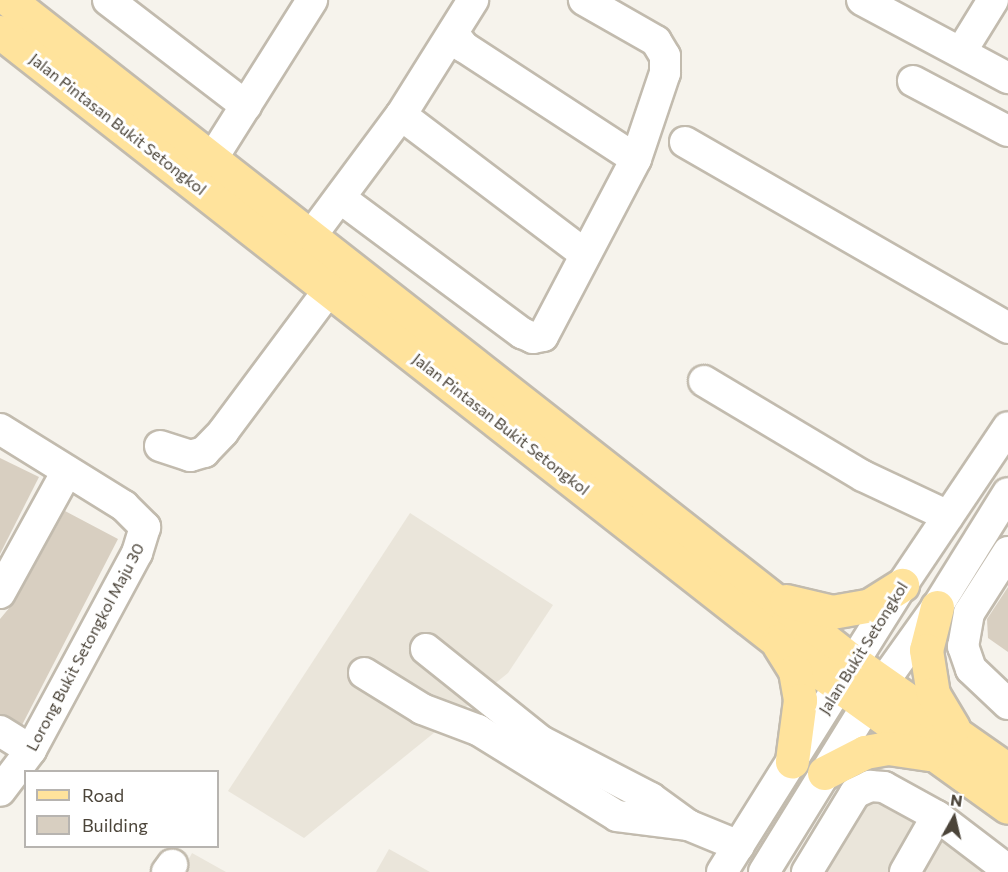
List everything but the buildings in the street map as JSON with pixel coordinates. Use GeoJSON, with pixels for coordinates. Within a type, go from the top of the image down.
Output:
{"type":"FeatureCollection","features":[{"type":"Feature","properties":{"kind":"main road","name":"Jalan Pintasan Bukit Setongkol"},"geometry":{"type":"LineString","coordinates":[[9,0],[761,587],[847,674],[945,744],[1008,807]]}},
{"type":"Feature","properties":{"kind":"main road","name":"Jalan Pintasan Bukit Setongkol"},"geometry":{"type":"LineString","coordinates":[[0,32],[777,641],[847,674]]}},
{"type":"Feature","properties":{"kind":"main road"},"geometry":{"type":"LineString","coordinates":[[761,587],[794,606],[832,612],[870,605],[902,585]]}},
{"type":"Feature","properties":{"kind":"main road"},"geometry":{"type":"LineString","coordinates":[[824,772],[844,760],[876,750],[911,749],[945,744],[933,694],[926,650],[936,607]]}},
{"type":"Feature","properties":{"kind":"main road"},"geometry":{"type":"LineString","coordinates":[[777,641],[795,671],[800,700],[792,761]]}},
{"type":"Feature","properties":{"kind":"main road","name":"Jalan Pintasan Bukit Setongkol"},"geometry":{"type":"LineString","coordinates":[[945,744],[1008,770]]}},
{"type":"Feature","properties":{"kind":"street"},"geometry":{"type":"LineString","coordinates":[[108,0],[246,106]]}},
{"type":"Feature","properties":{"kind":"street"},"geometry":{"type":"LineString","coordinates":[[212,159],[312,0]]}},
{"type":"Feature","properties":{"kind":"street"},"geometry":{"type":"LineString","coordinates":[[311,236],[401,115],[473,0]]}},
{"type":"Feature","properties":{"kind":"street"},"geometry":{"type":"LineString","coordinates":[[340,198],[522,333],[533,338],[543,336],[636,159],[664,73],[665,56],[656,41],[584,0]]}},
{"type":"Feature","properties":{"kind":"street"},"geometry":{"type":"LineString","coordinates":[[862,0],[1008,78]]}},
{"type":"Feature","properties":{"kind":"street"},"geometry":{"type":"LineString","coordinates":[[961,52],[993,0]]}},
{"type":"Feature","properties":{"kind":"street"},"geometry":{"type":"LineString","coordinates":[[453,33],[464,47],[636,159]]}},
{"type":"Feature","properties":{"kind":"street"},"geometry":{"type":"LineString","coordinates":[[913,81],[1008,131]]}},
{"type":"Feature","properties":{"kind":"street"},"geometry":{"type":"LineString","coordinates":[[401,115],[585,254]]}},
{"type":"Feature","properties":{"kind":"street"},"geometry":{"type":"LineString","coordinates":[[686,142],[1008,328]]}},
{"type":"Feature","properties":{"kind":"street"},"geometry":{"type":"LineString","coordinates":[[160,446],[190,456],[204,452],[223,432],[329,290]]}},
{"type":"Feature","properties":{"kind":"street"},"geometry":{"type":"LineString","coordinates":[[704,381],[863,476],[948,516]]}},
{"type":"Feature","properties":{"kind":"street","name":"Jalan Bukit Setongkol"},"geometry":{"type":"LineString","coordinates":[[722,872],[902,585],[1008,427]]}},
{"type":"Feature","properties":{"kind":"street","name":"Lorong Bukit Setongkol Maju 30"},"geometry":{"type":"LineString","coordinates":[[0,429],[139,517],[145,527],[144,537],[31,750],[0,791]]}},
{"type":"Feature","properties":{"kind":"street"},"geometry":{"type":"LineString","coordinates":[[0,593],[67,471]]}},
{"type":"Feature","properties":{"kind":"street","name":"Jalan Bukit Setongkol"},"geometry":{"type":"LineString","coordinates":[[764,872],[824,772],[936,607],[1008,493]]}},
{"type":"Feature","properties":{"kind":"street"},"geometry":{"type":"LineString","coordinates":[[1008,552],[969,613],[963,646],[971,669],[1008,704]]}},
{"type":"Feature","properties":{"kind":"street"},"geometry":{"type":"LineString","coordinates":[[426,649],[542,741],[651,798],[688,825],[739,846]]}},
{"type":"Feature","properties":{"kind":"street"},"geometry":{"type":"LineString","coordinates":[[364,673],[422,709],[477,730],[617,816],[688,825]]}},
{"type":"Feature","properties":{"kind":"street"},"geometry":{"type":"LineString","coordinates":[[0,731],[31,750]]}},
{"type":"Feature","properties":{"kind":"street"},"geometry":{"type":"LineString","coordinates":[[807,872],[855,793],[870,786],[884,787],[937,816],[1008,870]]}},
{"type":"Feature","properties":{"kind":"street"},"geometry":{"type":"LineString","coordinates":[[905,872],[937,816]]}},
{"type":"Feature","properties":{"kind":"shaded area"},"geometry":{"type":"Polygon","coordinates":[[[410,513],[553,605],[508,673],[304,838],[228,791],[410,513]]]}},
{"type":"Feature","properties":{"kind":"shaded area"},"geometry":{"type":"Polygon","coordinates":[[[858,789],[1008,872],[805,872],[858,789]]]}},
{"type":"Feature","properties":{"kind":"shaded area"},"geometry":{"type":"Polygon","coordinates":[[[389,849],[430,872],[376,872],[389,849]]]}},
{"type":"Feature","properties":{"kind":"shaded area"},"geometry":{"type":"Polygon","coordinates":[[[192,853],[226,872],[182,872],[192,853]]]}}]}
